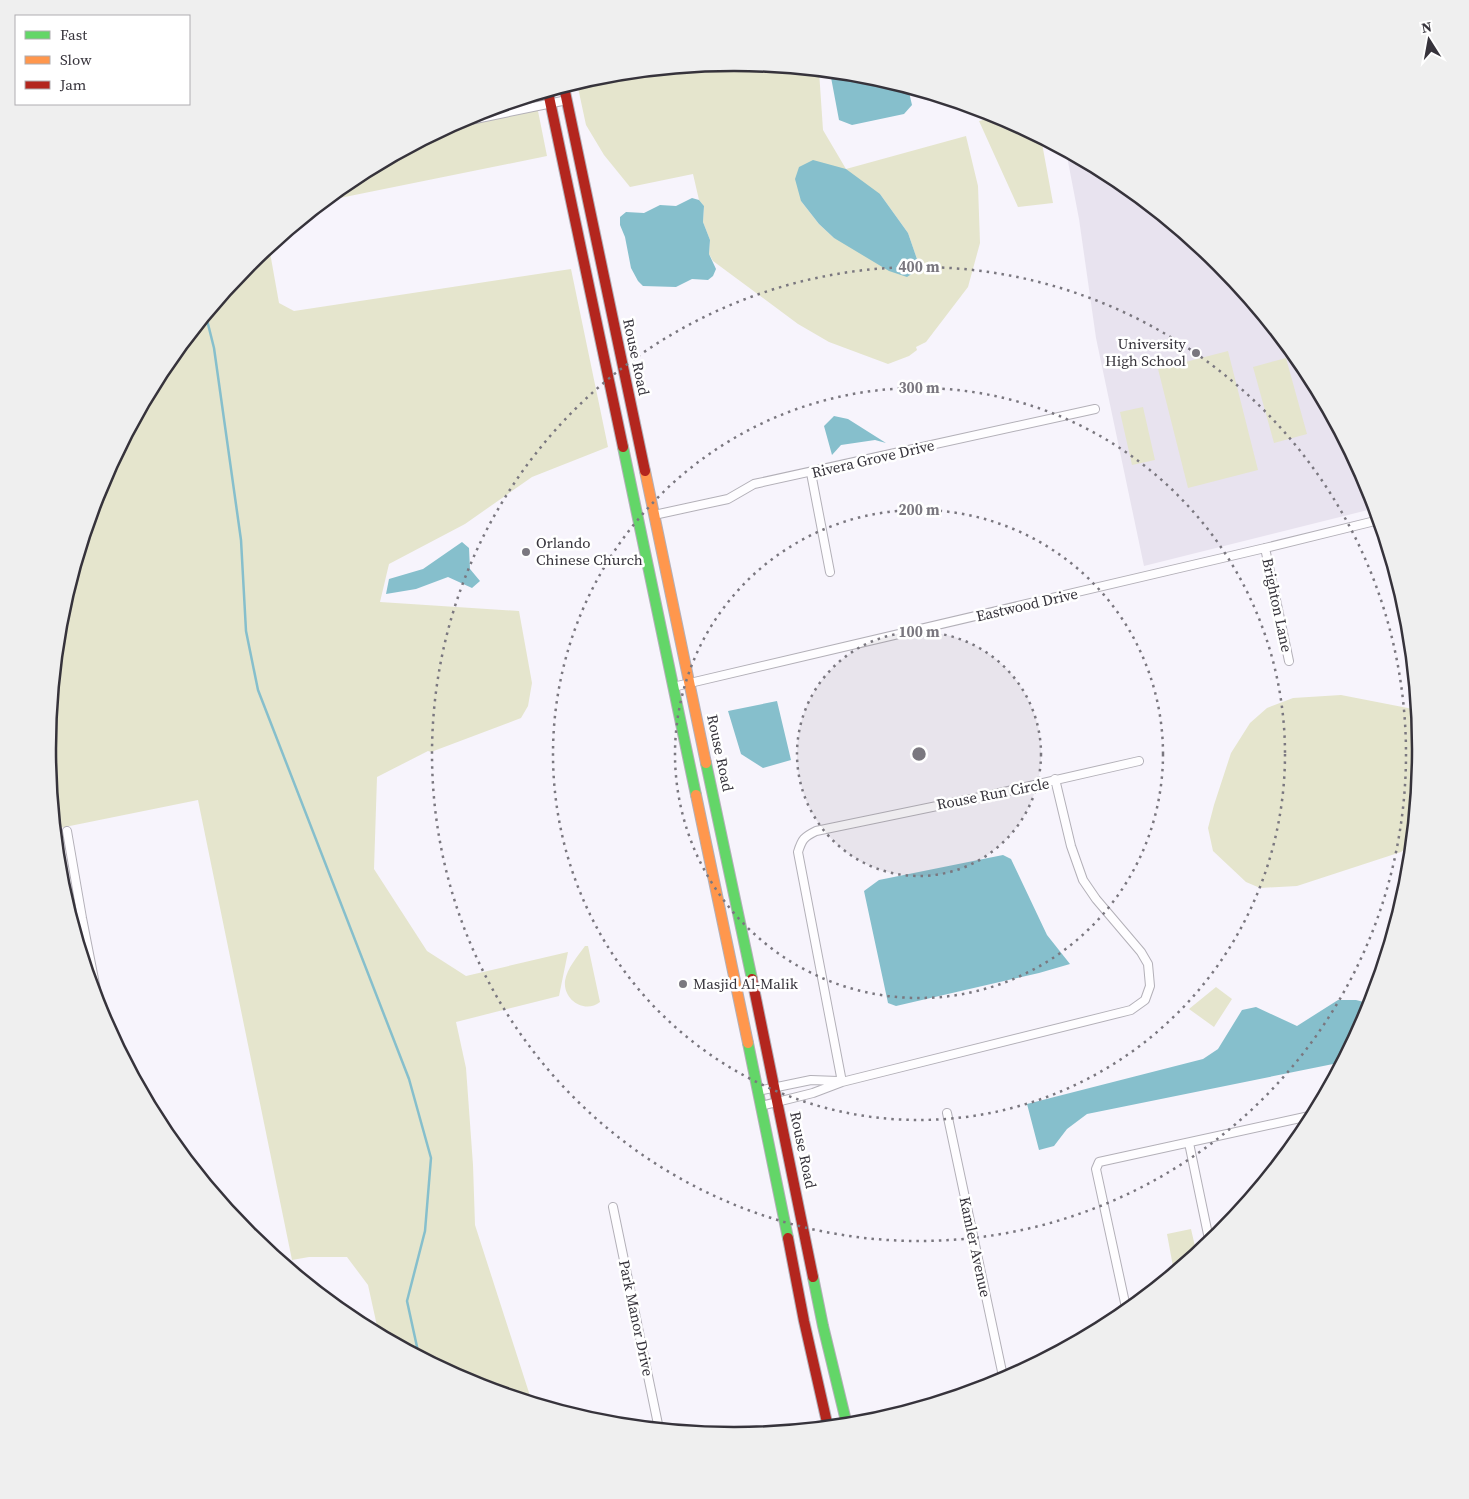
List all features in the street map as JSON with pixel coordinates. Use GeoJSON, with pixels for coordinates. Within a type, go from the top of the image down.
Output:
{"type":"FeatureCollection","features":[{"type":"Feature","properties":{"kind":"street","name":"Rouse Road"},"geometry":{"type":"LineString","coordinates":[[565,93],[778,1102],[823,1326],[845,1418]]}},
{"type":"Feature","properties":{"kind":"street","name":"Rouse Road"},"geometry":{"type":"LineString","coordinates":[[549,97],[758,1091],[804,1321],[827,1421]]}},
{"type":"Feature","properties":{"kind":"street"},"geometry":{"type":"LineString","coordinates":[[495,115],[567,100]]}},
{"type":"Feature","properties":{"kind":"street","name":"Rivera Grove Drive"},"geometry":{"type":"LineString","coordinates":[[654,515],[728,499],[754,484],[811,473],[1095,409]]}},
{"type":"Feature","properties":{"kind":"street"},"geometry":{"type":"LineString","coordinates":[[811,473],[830,572]]}},
{"type":"Feature","properties":{"kind":"street","name":"Eastwood Drive"},"geometry":{"type":"LineString","coordinates":[[673,688],[1373,521]]}},
{"type":"Feature","properties":{"kind":"street","name":"Brighton Lane"},"geometry":{"type":"LineString","coordinates":[[1265,548],[1289,661]]}},
{"type":"Feature","properties":{"kind":"street"},"geometry":{"type":"LineString","coordinates":[[1055,779],[1139,761]]}},
{"type":"Feature","properties":{"kind":"street","name":"Rouse Run Circle"},"geometry":{"type":"LineString","coordinates":[[761,1106],[842,1082],[1131,1010],[1145,1000],[1150,986],[1148,964],[1141,952],[1096,899],[1083,880],[1071,846],[1055,779],[995,794],[816,831],[808,834],[802,840],[798,852],[842,1082]]}},
{"type":"Feature","properties":{"kind":"street"},"geometry":{"type":"LineString","coordinates":[[67,831],[91,966]]}},
{"type":"Feature","properties":{"kind":"street"},"geometry":{"type":"LineString","coordinates":[[78,919],[82,918]]}},
{"type":"Feature","properties":{"kind":"street"},"geometry":{"type":"LineString","coordinates":[[811,1080],[813,1092]]}},
{"type":"Feature","properties":{"kind":"street","name":"Rouse Run Circle"},"geometry":{"type":"LineString","coordinates":[[758,1091],[811,1080],[842,1082]]}},
{"type":"Feature","properties":{"kind":"street","name":"Kamler Avenue"},"geometry":{"type":"LineString","coordinates":[[947,1113],[1002,1372]]}},
{"type":"Feature","properties":{"kind":"street"},"geometry":{"type":"LineString","coordinates":[[1125,1303],[1096,1169],[1099,1162],[1303,1118]]}},
{"type":"Feature","properties":{"kind":"street"},"geometry":{"type":"LineString","coordinates":[[1188,1143],[1208,1235]]}},
{"type":"Feature","properties":{"kind":"street","name":"Park Manor Drive"},"geometry":{"type":"LineString","coordinates":[[613,1207],[658,1423]]}},
{"type":"Feature","properties":{"kind":"shaded area","name":"University High School"},"geometry":{"type":"Polygon","coordinates":[[[1067,159],[1147,211],[1214,270],[1244,302],[1273,337],[1322,410],[1343,450],[1369,510],[1144,566],[1096,338],[1079,219],[1067,159]]]}},
{"type":"Feature","properties":{"kind":"green space"},"geometry":{"type":"Polygon","coordinates":[[[734,71],[819,77],[823,130],[846,169],[966,136],[978,186],[980,243],[968,287],[926,342],[916,347],[917,350],[909,356],[888,364],[829,342],[798,324],[713,261],[709,254],[710,240],[703,222],[704,206],[699,200],[693,174],[630,187],[604,155],[586,125],[578,89],[646,77],[734,71]],[[880,194],[801,201],[819,224],[834,238],[918,262],[908,233],[880,194]]]}},
{"type":"Feature","properties":{"kind":"green space"},"geometry":{"type":"Polygon","coordinates":[[[536,101],[547,156],[341,198],[395,162],[435,141],[475,123],[536,101]]]}},
{"type":"Feature","properties":{"kind":"green space"},"geometry":{"type":"Polygon","coordinates":[[[985,120],[1042,145],[1053,203],[1018,207],[979,121],[985,120]]]}},
{"type":"Feature","properties":{"kind":"green space"},"geometry":{"type":"Polygon","coordinates":[[[271,255],[279,303],[294,311],[571,269],[608,447],[532,477],[465,524],[389,564],[380,602],[519,611],[532,683],[528,706],[521,718],[431,752],[428,751],[377,777],[374,869],[427,951],[466,976],[568,952],[559,996],[456,1022],[466,1068],[475,1225],[530,1396],[475,1376],[435,1358],[377,1325],[368,1285],[347,1257],[309,1257],[292,1260],[198,800],[61,828],[56,750],[62,661],[69,617],[92,531],[126,450],[147,410],[196,337],[225,302],[271,255]]]}},
{"type":"Feature","properties":{"kind":"green space"},"geometry":{"type":"Polygon","coordinates":[[[1228,351],[1258,470],[1188,488],[1158,369],[1228,351]]]}},
{"type":"Feature","properties":{"kind":"green space"},"geometry":{"type":"Polygon","coordinates":[[[1286,358],[1307,434],[1274,443],[1253,367],[1286,358]]]}},
{"type":"Feature","properties":{"kind":"green space"},"geometry":{"type":"Polygon","coordinates":[[[1143,407],[1155,460],[1132,465],[1120,412],[1143,407]]]}},
{"type":"Feature","properties":{"kind":"green space"},"geometry":{"type":"Polygon","coordinates":[[[1341,695],[1411,709],[1413,750],[1405,849],[1401,852],[1297,886],[1260,888],[1246,882],[1213,851],[1208,828],[1231,753],[1250,723],[1267,708],[1293,698],[1341,695]]]}},
{"type":"Feature","properties":{"kind":"green space"},"geometry":{"type":"Polygon","coordinates":[[[585,946],[588,946],[600,1002],[594,1005],[582,1006],[571,999],[565,988],[565,981],[573,962],[585,946]]]}},
{"type":"Feature","properties":{"kind":"green space"},"geometry":{"type":"Polygon","coordinates":[[[1216,987],[1232,999],[1214,1027],[1189,1009],[1216,987]]]}},
{"type":"Feature","properties":{"kind":"green space"},"geometry":{"type":"Polygon","coordinates":[[[1191,1229],[1195,1247],[1173,1266],[1167,1234],[1191,1229]]]}},
{"type":"Feature","properties":{"kind":"water"},"geometry":{"type":"Polygon","coordinates":[[[831,78],[909,94],[912,105],[904,114],[852,125],[839,120],[831,78]]]}},
{"type":"Feature","properties":{"kind":"water"},"geometry":{"type":"Polygon","coordinates":[[[813,160],[846,169],[880,194],[908,233],[918,262],[913,273],[907,277],[889,271],[834,238],[819,224],[801,201],[795,179],[799,167],[813,160]]]}},
{"type":"Feature","properties":{"kind":"water"},"geometry":{"type":"Polygon","coordinates":[[[692,198],[699,200],[704,206],[703,222],[710,240],[709,254],[716,269],[713,276],[708,280],[692,279],[676,287],[643,286],[631,268],[625,237],[620,225],[620,217],[626,212],[644,213],[660,205],[676,206],[692,198]]]}},
{"type":"Feature","properties":{"kind":"water"},"geometry":{"type":"Polygon","coordinates":[[[834,416],[848,419],[886,443],[875,440],[841,445],[832,455],[824,426],[834,416]]]}},
{"type":"Feature","properties":{"kind":"water"},"geometry":{"type":"Polygon","coordinates":[[[462,542],[469,548],[470,569],[480,581],[472,588],[448,577],[416,589],[386,594],[389,579],[423,569],[462,542]]]}},
{"type":"Feature","properties":{"kind":"water"},"geometry":{"type":"Polygon","coordinates":[[[777,701],[791,760],[763,768],[741,754],[728,711],[777,701]]]}},
{"type":"Feature","properties":{"kind":"water"},"geometry":{"type":"Polygon","coordinates":[[[1003,855],[1011,859],[1047,935],[1070,964],[896,1006],[888,1003],[864,891],[879,880],[1003,855]]]}},
{"type":"Feature","properties":{"kind":"water"},"geometry":{"type":"Polygon","coordinates":[[[1338,1000],[1364,1002],[1335,1064],[1087,1114],[1067,1129],[1054,1146],[1039,1150],[1027,1104],[1203,1059],[1218,1049],[1242,1010],[1256,1007],[1297,1026],[1338,1000]]]}},
{"type":"Feature","properties":{"kind":"waterway"},"geometry":{"type":"LineString","coordinates":[[208,323],[214,348],[241,540],[246,631],[258,690],[409,1079],[431,1158],[425,1231],[407,1301],[417,1349]]}},
{"type":"Feature","properties":{"kind":"traffic: fast"},"geometry":{"type":"LineString","coordinates":[[623,447],[696,795]]}},
{"type":"Feature","properties":{"kind":"traffic: fast"},"geometry":{"type":"LineString","coordinates":[[706,763],[752,979]]}},
{"type":"Feature","properties":{"kind":"traffic: fast"},"geometry":{"type":"LineString","coordinates":[[748,1043],[788,1238]]}},
{"type":"Feature","properties":{"kind":"traffic: fast"},"geometry":{"type":"LineString","coordinates":[[813,1277],[845,1418]]}},
{"type":"Feature","properties":{"kind":"traffic: slow"},"geometry":{"type":"LineString","coordinates":[[645,471],[706,763]]}},
{"type":"Feature","properties":{"kind":"traffic: slow"},"geometry":{"type":"LineString","coordinates":[[696,795],[748,1043]]}},
{"type":"Feature","properties":{"kind":"traffic: jam"},"geometry":{"type":"LineString","coordinates":[[565,93],[645,471]]}},
{"type":"Feature","properties":{"kind":"traffic: jam"},"geometry":{"type":"LineString","coordinates":[[549,97],[623,447]]}},
{"type":"Feature","properties":{"kind":"traffic: jam"},"geometry":{"type":"LineString","coordinates":[[752,979],[813,1277]]}},
{"type":"Feature","properties":{"kind":"traffic: jam"},"geometry":{"type":"LineString","coordinates":[[788,1238],[827,1421]]}},
{"type":"Feature","properties":{"kind":"place","name":"University High School"},"geometry":{"type":"Point","coordinates":[1196,353]}},
{"type":"Feature","properties":{"kind":"place","name":"Orlando Chinese Church"},"geometry":{"type":"Point","coordinates":[526,552]}},
{"type":"Feature","properties":{"kind":"place","name":"Masjid Al-Malik"},"geometry":{"type":"Point","coordinates":[683,984]}}]}
